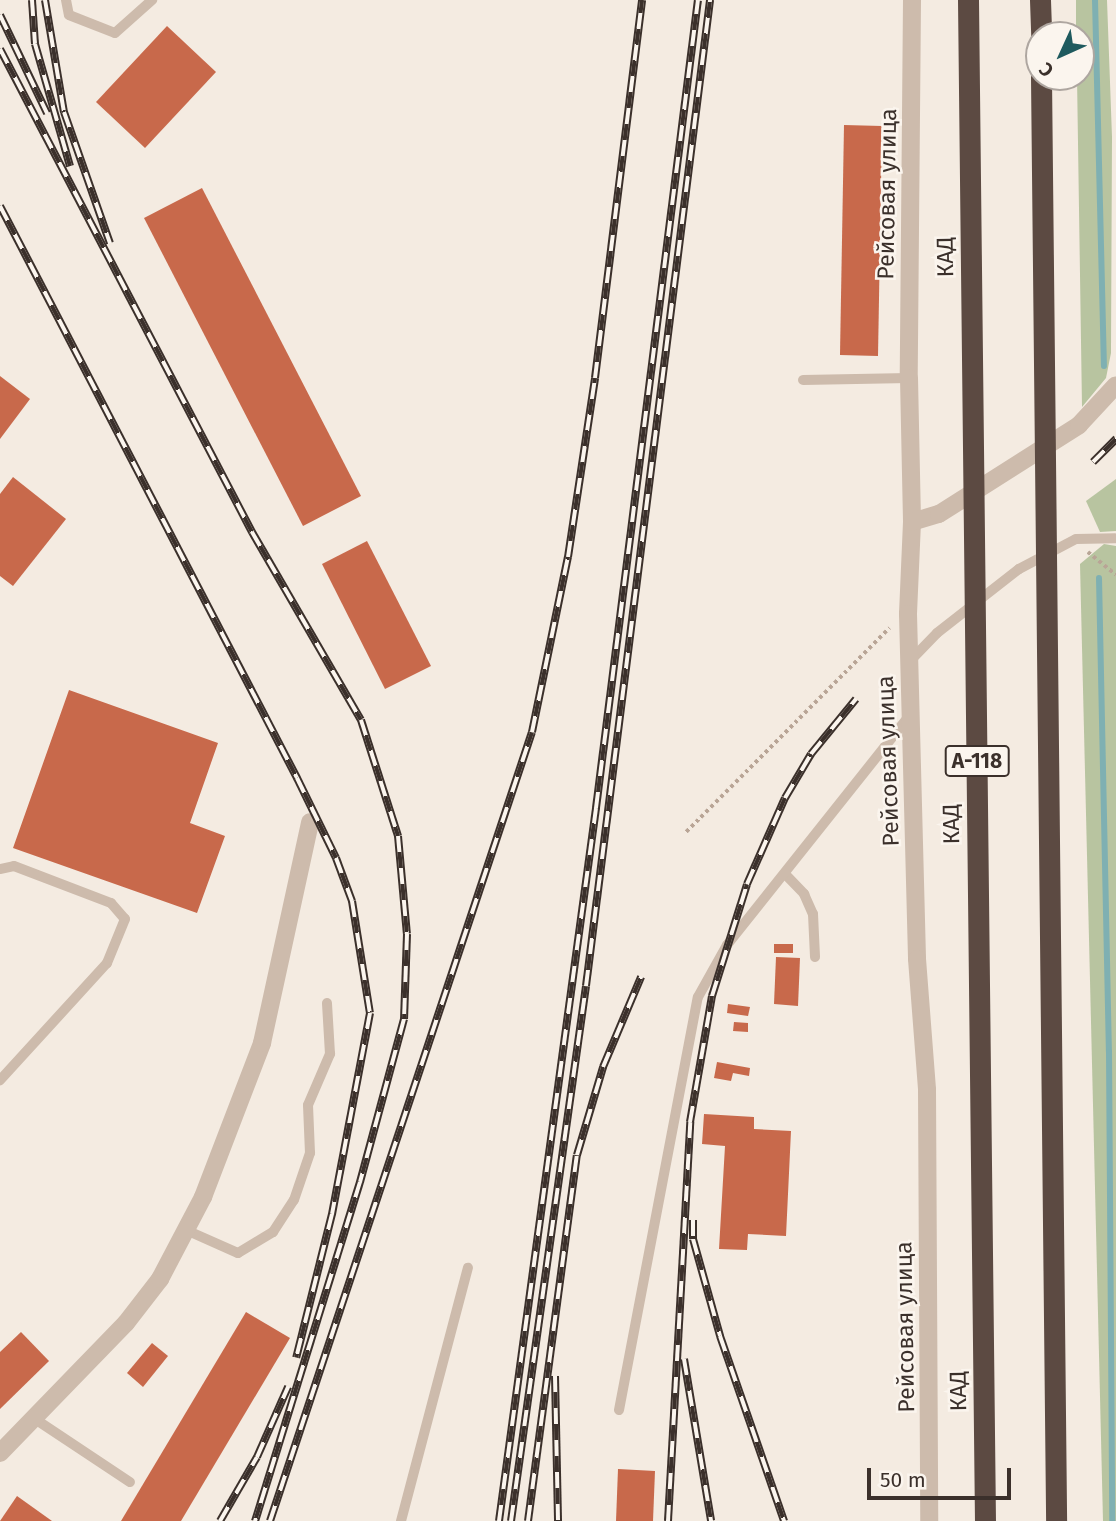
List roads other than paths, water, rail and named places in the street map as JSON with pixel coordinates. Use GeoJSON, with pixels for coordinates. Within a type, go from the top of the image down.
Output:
{"type":"FeatureCollection","features":[{"type":"Feature","properties":{"kind":"highway","name":"КАД"},"geometry":{"type":"LineString","coordinates":[[968,0],[985,1521]]}},
{"type":"Feature","properties":{"kind":"highway"},"geometry":{"type":"LineString","coordinates":[[1040,0],[1041,21]]}},
{"type":"Feature","properties":{"kind":"highway"},"geometry":{"type":"LineString","coordinates":[[1041,91],[1056,1521]]}},
{"type":"Feature","properties":{"kind":"street","name":"Рейсовая улица"},"geometry":{"type":"LineString","coordinates":[[912,0],[909,378],[912,522],[908,614],[913,712],[917,959],[927,1090],[929,1521]]}},
{"type":"Feature","properties":{"kind":"street"},"geometry":{"type":"LineString","coordinates":[[912,522],[939,514],[1079,425],[1116,385]]}},
{"type":"Feature","properties":{"kind":"street"},"geometry":{"type":"LineString","coordinates":[[0,1453],[126,1322],[160,1279],[186,1230],[238,1114],[262,1043],[310,822]]}},
{"type":"Feature","properties":{"kind":"lane"},"geometry":{"type":"LineString","coordinates":[[66,0],[69,15],[115,33],[152,0]]}},
{"type":"Feature","properties":{"kind":"lane"},"geometry":{"type":"LineString","coordinates":[[803,380],[909,378]]}},
{"type":"Feature","properties":{"kind":"lane"},"geometry":{"type":"LineString","coordinates":[[910,661],[937,633],[1018,569],[1076,539],[1115,538]]}},
{"type":"Feature","properties":{"kind":"lane"},"geometry":{"type":"LineString","coordinates":[[619,1410],[698,997],[727,945],[913,712]]}},
{"type":"Feature","properties":{"kind":"lane"},"geometry":{"type":"LineString","coordinates":[[0,869],[14,866],[111,903],[125,919],[107,963],[0,1080]]}},
{"type":"Feature","properties":{"kind":"lane"},"geometry":{"type":"LineString","coordinates":[[785,874],[804,894],[813,914],[815,957]]}},
{"type":"Feature","properties":{"kind":"lane"},"geometry":{"type":"LineString","coordinates":[[186,1230],[238,1253],[272,1232],[294,1200],[310,1153],[308,1105],[330,1054],[327,1003]]}},
{"type":"Feature","properties":{"kind":"lane"},"geometry":{"type":"LineString","coordinates":[[401,1521],[468,1268]]}},
{"type":"Feature","properties":{"kind":"lane"},"geometry":{"type":"LineString","coordinates":[[35,1419],[130,1482]]}},
{"type":"Feature","properties":{"kind":"waterway"},"geometry":{"type":"LineString","coordinates":[[1095,0],[1104,366]]}},
{"type":"Feature","properties":{"kind":"waterway"},"geometry":{"type":"LineString","coordinates":[[1099,578],[1109,1052],[1112,1521]]}},
{"type":"Feature","properties":{"kind":"railway"},"geometry":{"type":"LineString","coordinates":[[32,0],[35,44],[70,166]]}},
{"type":"Feature","properties":{"kind":"railway"},"geometry":{"type":"LineString","coordinates":[[45,0],[64,112],[110,243]]}},
{"type":"Feature","properties":{"kind":"railway"},"geometry":{"type":"LineString","coordinates":[[270,1521],[532,732],[568,557],[595,378],[642,0]]}},
{"type":"Feature","properties":{"kind":"railway"},"geometry":{"type":"LineString","coordinates":[[499,1521],[596,808],[698,0]]}},
{"type":"Feature","properties":{"kind":"railway"},"geometry":{"type":"LineString","coordinates":[[511,1521],[586,986],[710,0]]}},
{"type":"Feature","properties":{"kind":"railway"},"geometry":{"type":"LineString","coordinates":[[0,15],[47,113]]}},
{"type":"Feature","properties":{"kind":"railway"},"geometry":{"type":"LineString","coordinates":[[0,49],[252,532],[361,720],[398,836],[407,934],[404,1019],[360,1182],[255,1521]]}},
{"type":"Feature","properties":{"kind":"railway"},"geometry":{"type":"LineString","coordinates":[[0,206],[297,778],[336,858],[352,901],[370,1013],[332,1214],[296,1358]]}},
{"type":"Feature","properties":{"kind":"railway"},"geometry":{"type":"LineString","coordinates":[[1093,462],[1116,439]]}},
{"type":"Feature","properties":{"kind":"railway"},"geometry":{"type":"LineString","coordinates":[[668,1521],[690,1122],[712,996],[747,884],[785,798],[811,754],[856,699]]}},
{"type":"Feature","properties":{"kind":"railway"},"geometry":{"type":"LineString","coordinates":[[528,1521],[577,1155],[603,1067],[641,977]]}},
{"type":"Feature","properties":{"kind":"railway"},"geometry":{"type":"LineString","coordinates":[[693,1220],[693,1239],[720,1336],[784,1521]]}},
{"type":"Feature","properties":{"kind":"railway"},"geometry":{"type":"LineString","coordinates":[[684,1359],[711,1521]]}},
{"type":"Feature","properties":{"kind":"railway"},"geometry":{"type":"LineString","coordinates":[[555,1376],[558,1521]]}},
{"type":"Feature","properties":{"kind":"railway"},"geometry":{"type":"LineString","coordinates":[[220,1521],[257,1457],[288,1387]]}}]}
